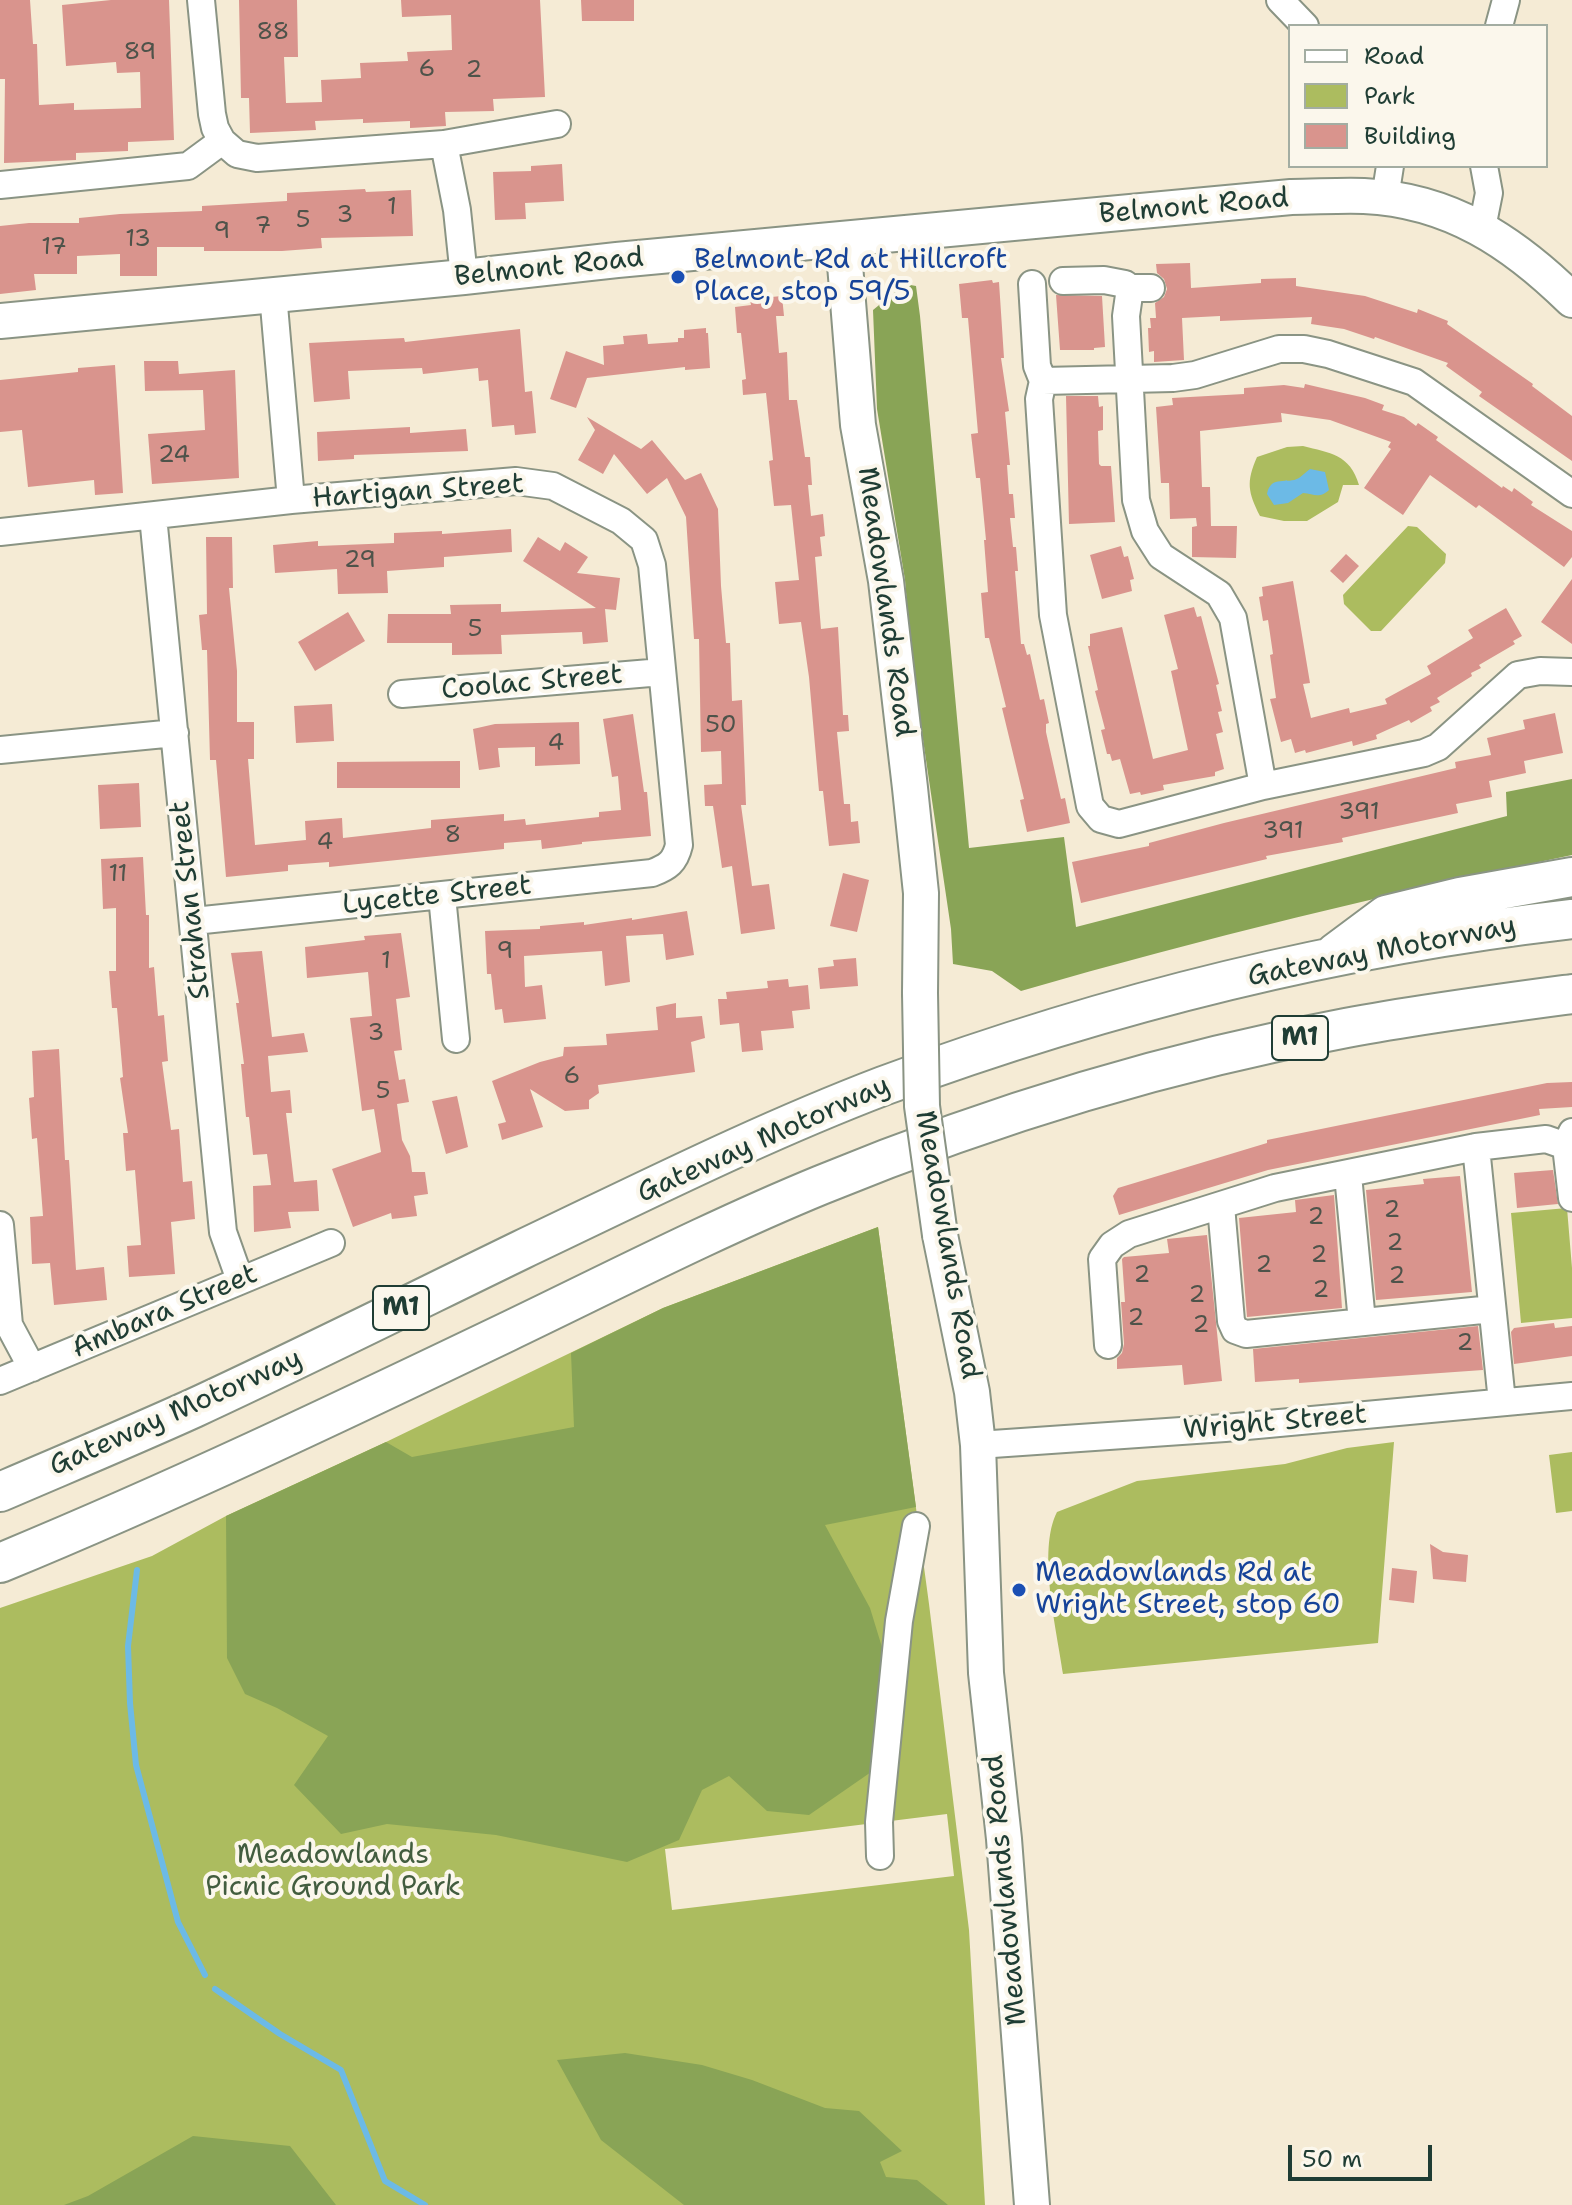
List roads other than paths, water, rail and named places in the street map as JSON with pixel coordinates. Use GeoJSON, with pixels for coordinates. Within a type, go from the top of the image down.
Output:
{"type":"FeatureCollection","features":[{"type":"Feature","properties":{"kind":"highway"},"geometry":{"type":"LineString","coordinates":[[1327,959],[1386,915],[1460,897],[1572,877]]}},
{"type":"Feature","properties":{"kind":"highway","name":"Gateway Motorway"},"geometry":{"type":"LineString","coordinates":[[0,1492],[193,1408],[646,1191],[800,1120],[867,1093],[1065,1024],[1219,983],[1446,936],[1572,919]]}},
{"type":"Feature","properties":{"kind":"highway","name":"M1"},"geometry":{"type":"LineString","coordinates":[[0,1563],[237,1460],[714,1231],[823,1184],[967,1131],[1095,1089],[1271,1045],[1432,1013],[1572,994]]}},
{"type":"Feature","properties":{"kind":"main road","name":"Belmont Road"},"geometry":{"type":"LineString","coordinates":[[0,321],[1291,197],[1354,196],[1387,182],[1429,208],[1482,228],[1530,260],[1572,300]]}},
{"type":"Feature","properties":{"kind":"main road","name":"Meadowlands Road"},"geometry":{"type":"LineString","coordinates":[[843,240],[858,425],[886,581],[921,893],[922,1106],[940,1235],[972,1392],[978,1445],[986,1673],[1004,1839],[1032,2205]]}},
{"type":"Feature","properties":{"kind":"street"},"geometry":{"type":"LineString","coordinates":[[201,0],[215,128],[222,141],[237,154],[257,158],[444,144],[557,124]]}},
{"type":"Feature","properties":{"kind":"street"},"geometry":{"type":"LineString","coordinates":[[1280,0],[1303,24]]}},
{"type":"Feature","properties":{"kind":"street"},"geometry":{"type":"LineString","coordinates":[[1500,24],[1506,0]]}},
{"type":"Feature","properties":{"kind":"street"},"geometry":{"type":"LineString","coordinates":[[0,185],[188,166],[222,141]]}},
{"type":"Feature","properties":{"kind":"street"},"geometry":{"type":"LineString","coordinates":[[444,144],[457,210],[464,277]]}},
{"type":"Feature","properties":{"kind":"street"},"geometry":{"type":"LineString","coordinates":[[1482,228],[1489,193],[1485,168]]}},
{"type":"Feature","properties":{"kind":"street"},"geometry":{"type":"LineString","coordinates":[[1063,281],[1104,280],[1141,288],[1126,316],[1136,500],[1145,531],[1161,556],[1211,587],[1227,605],[1233,618],[1263,786]]}},
{"type":"Feature","properties":{"kind":"street"},"geometry":{"type":"LineString","coordinates":[[1032,284],[1037,366],[1043,381],[1039,399],[1053,615],[1090,806],[1101,819],[1119,824],[1263,786],[1424,753],[1438,747],[1518,675],[1540,671],[1572,672]]}},
{"type":"Feature","properties":{"kind":"street"},"geometry":{"type":"LineString","coordinates":[[273,294],[291,500]]}},
{"type":"Feature","properties":{"kind":"street"},"geometry":{"type":"LineString","coordinates":[[1043,381],[1130,380],[1195,375],[1279,349],[1304,349],[1328,354],[1414,382],[1572,494]]}},
{"type":"Feature","properties":{"kind":"street","name":"Hartigan Street"},"geometry":{"type":"LineString","coordinates":[[0,532],[291,500],[516,481],[553,486],[621,521],[644,540],[652,565],[679,845],[675,859]]}},
{"type":"Feature","properties":{"kind":"street","name":"Strahan Street"},"geometry":{"type":"LineString","coordinates":[[153,516],[223,1232],[240,1280]]}},
{"type":"Feature","properties":{"kind":"street","name":"Coolac Street"},"geometry":{"type":"LineString","coordinates":[[402,694],[662,672]]}},
{"type":"Feature","properties":{"kind":"street"},"geometry":{"type":"LineString","coordinates":[[0,750],[175,733]]}},
{"type":"Feature","properties":{"kind":"street","name":"Lycette Street"},"geometry":{"type":"LineString","coordinates":[[194,921],[652,873],[665,868],[675,859]]}},
{"type":"Feature","properties":{"kind":"street"},"geometry":{"type":"LineString","coordinates":[[442,896],[456,1039]]}},
{"type":"Feature","properties":{"kind":"street"},"geometry":{"type":"LineString","coordinates":[[1108,1345],[1102,1259],[1112,1245],[1129,1234],[1275,1188],[1476,1147],[1546,1139],[1569,1139],[1572,1198]]}},
{"type":"Feature","properties":{"kind":"street"},"geometry":{"type":"LineString","coordinates":[[1476,1147],[1502,1402]]}},
{"type":"Feature","properties":{"kind":"street"},"geometry":{"type":"LineString","coordinates":[[1348,1175],[1362,1322]]}},
{"type":"Feature","properties":{"kind":"street"},"geometry":{"type":"LineString","coordinates":[[1221,1206],[1231,1321],[1235,1330],[1246,1334],[1492,1309]]}},
{"type":"Feature","properties":{"kind":"street"},"geometry":{"type":"LineString","coordinates":[[0,1225],[9,1325],[32,1368]]}},
{"type":"Feature","properties":{"kind":"street","name":"Ambara Street"},"geometry":{"type":"LineString","coordinates":[[0,1381],[331,1243]]}},
{"type":"Feature","properties":{"kind":"street","name":"Wright Street"},"geometry":{"type":"LineString","coordinates":[[978,1445],[1225,1428],[1572,1396]]}},
{"type":"Feature","properties":{"kind":"street"},"geometry":{"type":"LineString","coordinates":[[880,1856],[879,1822],[899,1621],[916,1526]]}},
{"type":"Feature","properties":{"kind":"water"},"geometry":{"type":"Polygon","coordinates":[[[1310,469],[1325,472],[1329,490],[1319,495],[1303,493],[1288,503],[1274,505],[1267,494],[1272,484],[1294,480],[1310,469]]]}},
{"type":"Feature","properties":{"kind":"waterway"},"geometry":{"type":"LineString","coordinates":[[137,1570],[128,1646],[136,1765],[178,1922],[205,1975]]}},
{"type":"Feature","properties":{"kind":"waterway"},"geometry":{"type":"LineString","coordinates":[[215,1989],[280,2034],[341,2070],[385,2181],[425,2205]]}},
{"type":"Feature","properties":{"kind":"place","name":"Belmont Rd at Hillcroft Place, stop 59/5"},"geometry":{"type":"Point","coordinates":[678,277]}},
{"type":"Feature","properties":{"kind":"place","name":"Meadowlands Rd at Wright Street, stop 60"},"geometry":{"type":"Point","coordinates":[1019,1590]}},
{"type":"Feature","properties":{"kind":"park label","name":"Meadowlands Picnic Ground Park"},"geometry":{"type":"Point","coordinates":[333,1872]}}]}
